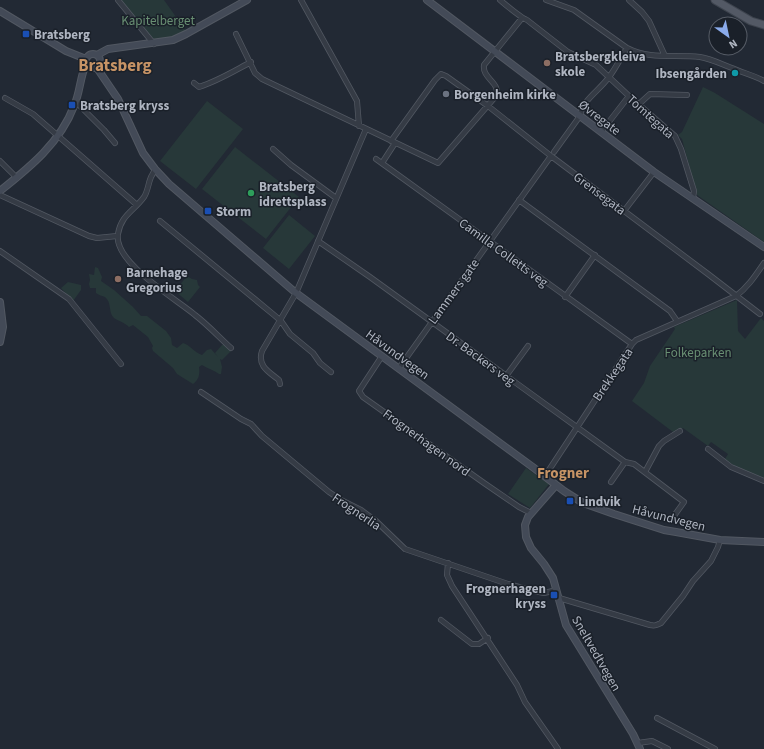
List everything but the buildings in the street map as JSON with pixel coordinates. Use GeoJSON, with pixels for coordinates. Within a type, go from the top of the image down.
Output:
{"type":"FeatureCollection","features":[{"type":"Feature","properties":{"kind":"main road"},"geometry":{"type":"LineString","coordinates":[[0,191],[41,157],[58,135],[76,102],[89,55],[97,55],[108,48],[154,44],[177,39],[247,0]]}},
{"type":"Feature","properties":{"kind":"main road","name":"Øvregate"},"geometry":{"type":"LineString","coordinates":[[427,0],[654,172],[764,247]]}},
{"type":"Feature","properties":{"kind":"main road"},"geometry":{"type":"LineString","coordinates":[[715,0],[751,21],[764,25]]}},
{"type":"Feature","properties":{"kind":"main road"},"geometry":{"type":"LineString","coordinates":[[0,11],[86,62],[88,67],[94,68]]}},
{"type":"Feature","properties":{"kind":"main road"},"geometry":{"type":"LineString","coordinates":[[83,75],[100,62],[97,55]]}},
{"type":"Feature","properties":{"kind":"main road","name":"Håvundvegen"},"geometry":{"type":"LineString","coordinates":[[94,68],[118,99],[140,146],[155,169],[169,184],[296,293],[556,485],[583,503],[664,530],[720,540],[764,542]]}},
{"type":"Feature","properties":{"kind":"main road"},"geometry":{"type":"LineString","coordinates":[[0,302],[3,327],[0,342]]}},
{"type":"Feature","properties":{"kind":"main road","name":"Sneltvedtvegen"},"geometry":{"type":"LineString","coordinates":[[556,485],[531,513],[525,525],[526,536],[531,548],[550,572],[557,590],[566,625],[639,746]]}},
{"type":"Feature","properties":{"kind":"street"},"geometry":{"type":"LineString","coordinates":[[118,0],[154,44]]}},
{"type":"Feature","properties":{"kind":"street"},"geometry":{"type":"LineString","coordinates":[[301,0],[354,96],[359,126]]}},
{"type":"Feature","properties":{"kind":"street","name":"Tomtegata"},"geometry":{"type":"LineString","coordinates":[[500,0],[573,55],[588,60],[596,65],[675,136],[678,141],[694,191],[693,198]]}},
{"type":"Feature","properties":{"kind":"street"},"geometry":{"type":"LineString","coordinates":[[546,0],[555,1],[574,10],[627,48],[648,55],[699,57],[711,59],[731,68],[751,74],[764,81]]}},
{"type":"Feature","properties":{"kind":"street"},"geometry":{"type":"LineString","coordinates":[[629,0],[650,21],[665,56]]}},
{"type":"Feature","properties":{"kind":"street"},"geometry":{"type":"LineString","coordinates":[[236,34],[255,73],[262,79],[438,163],[496,96],[498,91],[497,86],[485,73],[484,66],[522,18]]}},
{"type":"Feature","properties":{"kind":"street"},"geometry":{"type":"LineString","coordinates":[[554,152],[580,116],[580,110],[599,90],[627,48]]}},
{"type":"Feature","properties":{"kind":"street"},"geometry":{"type":"LineString","coordinates":[[194,83],[199,87],[205,85],[218,80],[250,62]]}},
{"type":"Feature","properties":{"kind":"street","name":"Grensegata"},"geometry":{"type":"LineString","coordinates":[[393,142],[435,80],[441,74],[446,76],[488,106],[551,156],[760,314]]}},
{"type":"Feature","properties":{"kind":"street"},"geometry":{"type":"LineString","coordinates":[[639,104],[650,94],[687,95]]}},
{"type":"Feature","properties":{"kind":"street"},"geometry":{"type":"LineString","coordinates":[[601,132],[629,96]]}},
{"type":"Feature","properties":{"kind":"street"},"geometry":{"type":"LineString","coordinates":[[5,98],[33,114],[137,205]]}},
{"type":"Feature","properties":{"kind":"street"},"geometry":{"type":"LineString","coordinates":[[76,102],[115,143]]}},
{"type":"Feature","properties":{"kind":"street"},"geometry":{"type":"LineString","coordinates":[[280,384],[279,380],[261,364],[260,357],[262,351],[281,321],[296,293],[366,129]]}},
{"type":"Feature","properties":{"kind":"street"},"geometry":{"type":"LineString","coordinates":[[382,163],[393,142]]}},
{"type":"Feature","properties":{"kind":"street"},"geometry":{"type":"LineString","coordinates":[[273,150],[336,198]]}},
{"type":"Feature","properties":{"kind":"street","name":"Lammers gate"},"geometry":{"type":"LineString","coordinates":[[399,368],[551,156]]}},
{"type":"Feature","properties":{"kind":"street","name":"Camilla Colletts veg"},"geometry":{"type":"LineString","coordinates":[[376,159],[632,344]]}},
{"type":"Feature","properties":{"kind":"street"},"geometry":{"type":"LineString","coordinates":[[0,161],[17,178]]}},
{"type":"Feature","properties":{"kind":"street"},"geometry":{"type":"LineString","coordinates":[[155,169],[150,177],[144,197],[124,217],[120,224],[118,236],[120,248],[136,269],[149,281],[197,316],[231,348]]}},
{"type":"Feature","properties":{"kind":"street"},"geometry":{"type":"LineString","coordinates":[[624,211],[654,172]]}},
{"type":"Feature","properties":{"kind":"street"},"geometry":{"type":"LineString","coordinates":[[0,195],[89,236],[96,238],[118,236]]}},
{"type":"Feature","properties":{"kind":"street"},"geometry":{"type":"LineString","coordinates":[[519,200],[670,311],[677,321]]}},
{"type":"Feature","properties":{"kind":"street"},"geometry":{"type":"LineString","coordinates":[[160,221],[281,321],[290,334],[313,353],[320,363],[330,372]]}},
{"type":"Feature","properties":{"kind":"street","name":"Dr. Backers veg"},"geometry":{"type":"LineString","coordinates":[[318,241],[625,462],[634,464],[684,502],[671,520]]}},
{"type":"Feature","properties":{"kind":"street"},"geometry":{"type":"LineString","coordinates":[[0,251],[69,299],[120,364]]}},
{"type":"Feature","properties":{"kind":"street"},"geometry":{"type":"LineString","coordinates":[[565,297],[595,255]]}},
{"type":"Feature","properties":{"kind":"street","name":"Brekkegata"},"geometry":{"type":"LineString","coordinates":[[544,476],[632,344],[640,337],[736,296],[751,283],[764,263]]}},
{"type":"Feature","properties":{"kind":"street"},"geometry":{"type":"LineString","coordinates":[[506,376],[528,346]]}},
{"type":"Feature","properties":{"kind":"street","name":"Frognerhagen nord"},"geometry":{"type":"LineString","coordinates":[[382,356],[359,391],[484,483],[519,507],[531,513]]}},
{"type":"Feature","properties":{"kind":"street","name":"Frognerlia"},"geometry":{"type":"LineString","coordinates":[[201,392],[251,424],[262,436],[329,492],[361,510],[376,521],[405,549],[508,584],[544,593],[557,590]]}},
{"type":"Feature","properties":{"kind":"street"},"geometry":{"type":"LineString","coordinates":[[645,472],[659,446],[680,431]]}},
{"type":"Feature","properties":{"kind":"street"},"geometry":{"type":"LineString","coordinates":[[708,449],[731,467],[764,481]]}},
{"type":"Feature","properties":{"kind":"street"},"geometry":{"type":"LineString","coordinates":[[611,482],[625,462]]}},
{"type":"Feature","properties":{"kind":"street"},"geometry":{"type":"LineString","coordinates":[[559,598],[650,625],[658,625],[711,561],[720,540]]}},
{"type":"Feature","properties":{"kind":"street"},"geometry":{"type":"LineString","coordinates":[[448,563],[448,579],[488,638],[517,685],[525,702],[558,749]]}},
{"type":"Feature","properties":{"kind":"street"},"geometry":{"type":"LineString","coordinates":[[441,620],[472,644],[479,644],[488,638]]}},
{"type":"Feature","properties":{"kind":"street"},"geometry":{"type":"LineString","coordinates":[[657,718],[715,749]]}},
{"type":"Feature","properties":{"kind":"street"},"geometry":{"type":"LineString","coordinates":[[639,746],[652,742],[668,749]]}},
{"type":"Feature","properties":{"kind":"green space","name":"Kapitelberget"},"geometry":{"type":"Polygon","coordinates":[[[120,0],[164,0],[186,31],[175,37],[153,41],[120,0]]]}},
{"type":"Feature","properties":{"kind":"green space"},"geometry":{"type":"Polygon","coordinates":[[[703,87],[764,124],[764,242],[697,195],[682,139],[678,135],[682,132],[703,87]]]}},
{"type":"Feature","properties":{"kind":"green space"},"geometry":{"type":"Polygon","coordinates":[[[207,101],[243,129],[196,189],[160,161],[207,101]]]}},
{"type":"Feature","properties":{"kind":"green space","name":"Bratsberg idrettsplass"},"geometry":{"type":"Polygon","coordinates":[[[235,147],[299,197],[266,239],[202,189],[235,147]]]}},
{"type":"Feature","properties":{"kind":"green space"},"geometry":{"type":"Polygon","coordinates":[[[289,215],[315,236],[289,269],[263,248],[289,215]]]}},
{"type":"Feature","properties":{"kind":"green space"},"geometry":{"type":"Polygon","coordinates":[[[95,267],[98,268],[102,277],[101,281],[114,290],[141,316],[147,316],[166,331],[171,338],[172,345],[177,348],[183,343],[202,355],[207,350],[211,349],[218,357],[215,353],[222,345],[225,345],[232,350],[222,360],[220,359],[222,367],[221,374],[202,365],[199,367],[198,379],[193,384],[177,374],[173,368],[153,351],[153,346],[148,337],[133,325],[129,327],[114,318],[107,299],[96,293],[96,288],[90,288],[89,274],[94,275],[95,267]]]}},
{"type":"Feature","properties":{"kind":"green space"},"geometry":{"type":"Polygon","coordinates":[[[187,276],[197,280],[200,287],[188,302],[175,291],[187,276]]]}},
{"type":"Feature","properties":{"kind":"green space"},"geometry":{"type":"Polygon","coordinates":[[[68,282],[81,285],[81,290],[73,301],[61,288],[68,282]]]}},
{"type":"Feature","properties":{"kind":"green space","name":"Folkeparken"},"geometry":{"type":"Polygon","coordinates":[[[737,300],[738,331],[745,339],[761,318],[764,321],[764,478],[739,469],[725,459],[728,454],[711,442],[708,446],[683,428],[677,435],[632,401],[644,383],[650,366],[675,329],[674,327],[737,300]]]}},
{"type":"Feature","properties":{"kind":"green space"},"geometry":{"type":"Polygon","coordinates":[[[526,468],[549,484],[530,508],[508,494],[526,468]]]}},
{"type":"Feature","properties":{"kind":"place","name":"Bratsberg"},"geometry":{"type":"Point","coordinates":[26,34]}},
{"type":"Feature","properties":{"kind":"place","name":"Bratsbergkleiva skole"},"geometry":{"type":"Point","coordinates":[547,63]}},
{"type":"Feature","properties":{"kind":"place","name":"Ibsengården"},"geometry":{"type":"Point","coordinates":[735,73]}},
{"type":"Feature","properties":{"kind":"place","name":"Borgenheim kirke"},"geometry":{"type":"Point","coordinates":[446,94]}},
{"type":"Feature","properties":{"kind":"place","name":"Bratsberg kryss"},"geometry":{"type":"Point","coordinates":[72,105]}},
{"type":"Feature","properties":{"kind":"place","name":"Bratsberg idrettsplass"},"geometry":{"type":"Point","coordinates":[251,193]}},
{"type":"Feature","properties":{"kind":"place","name":"Storm"},"geometry":{"type":"Point","coordinates":[208,211]}},
{"type":"Feature","properties":{"kind":"place","name":"Barnehage Gregorius"},"geometry":{"type":"Point","coordinates":[118,279]}},
{"type":"Feature","properties":{"kind":"place","name":"Lindvik"},"geometry":{"type":"Point","coordinates":[570,501]}},
{"type":"Feature","properties":{"kind":"place","name":"Frognerhagen kryss"},"geometry":{"type":"Point","coordinates":[554,595]}},
{"type":"Feature","properties":{"kind":"district","name":"Bratsberg"},"geometry":{"type":"Point","coordinates":[115,65]}},
{"type":"Feature","properties":{"kind":"district","name":"Frogner"},"geometry":{"type":"Point","coordinates":[563,473]}}]}
